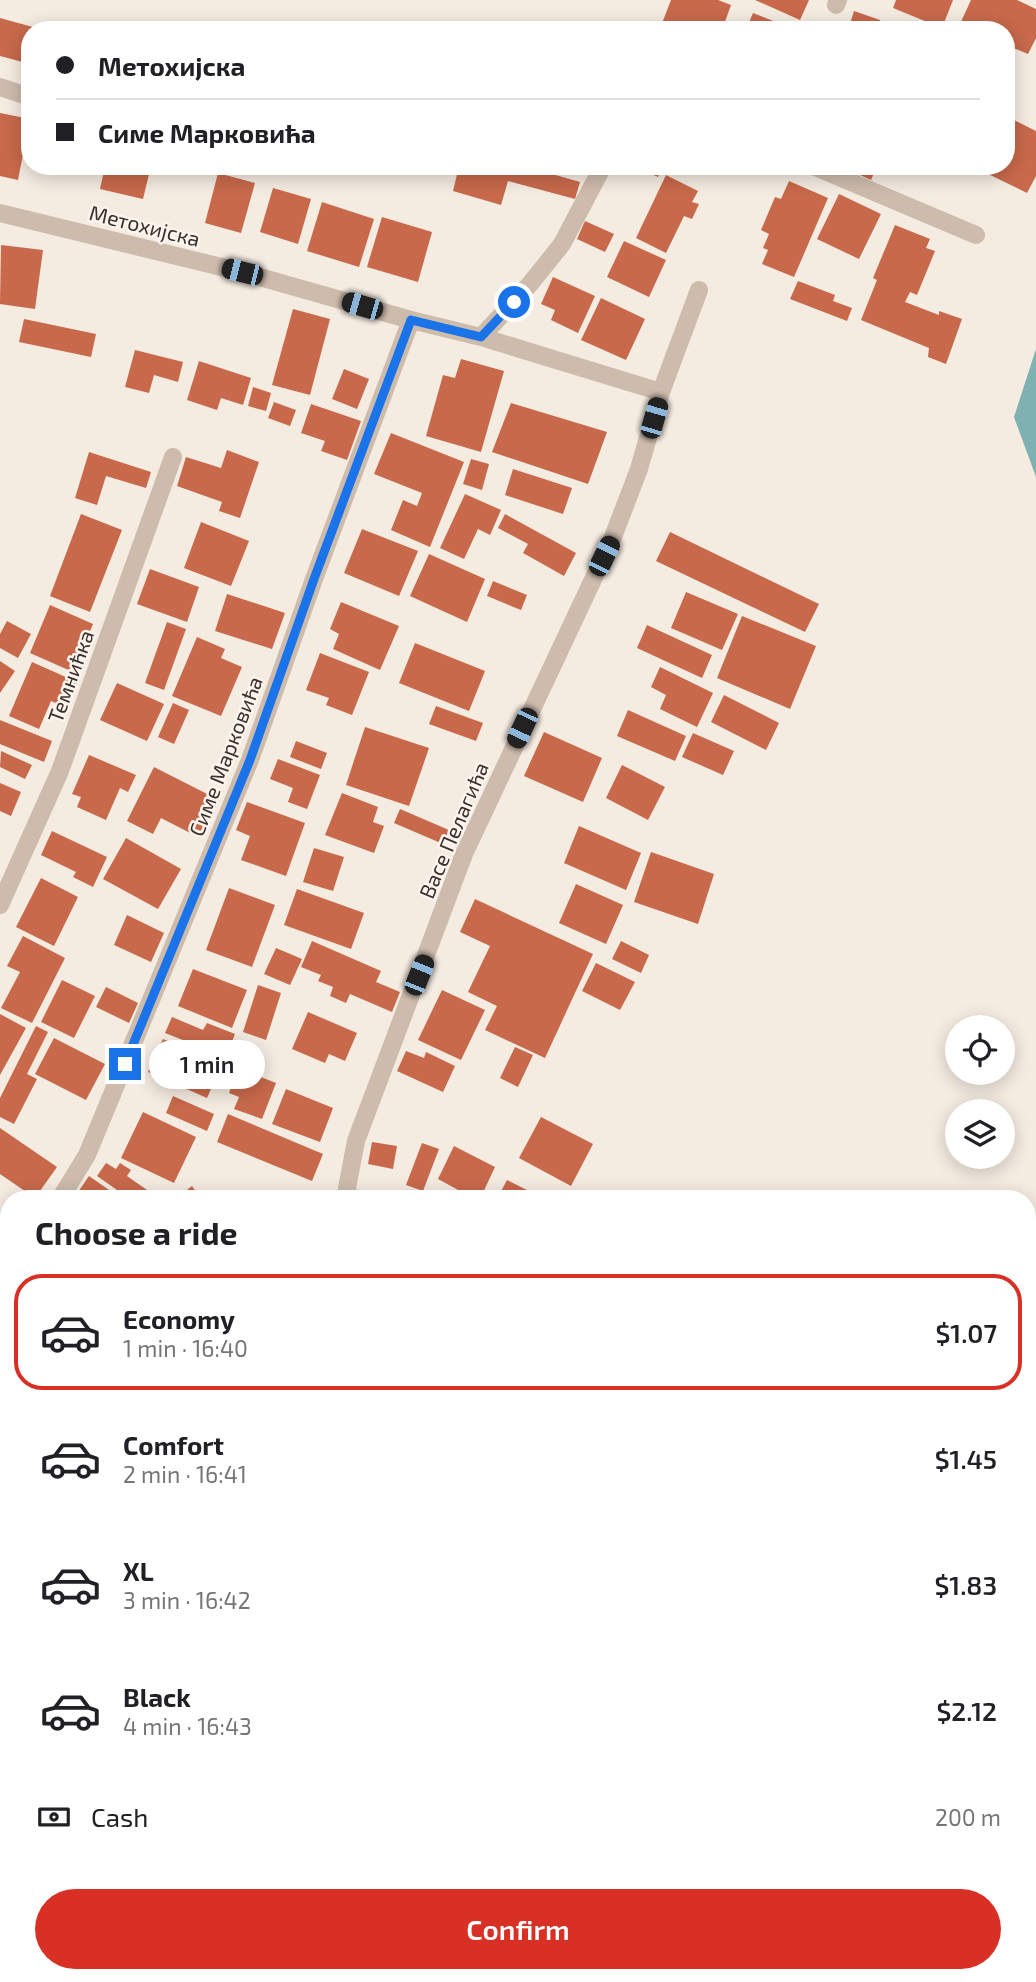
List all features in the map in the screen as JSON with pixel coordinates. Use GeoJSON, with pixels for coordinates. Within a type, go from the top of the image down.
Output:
{"type":"FeatureCollection","features":[{"type":"Feature","properties":{"kind":"street"},"geometry":{"type":"LineString","coordinates":[[0,87],[21,94]]}},
{"type":"Feature","properties":{"kind":"street"},"geometry":{"type":"LineString","coordinates":[[481,337],[530,284],[562,244],[598,175]]}},
{"type":"Feature","properties":{"kind":"street"},"geometry":{"type":"LineString","coordinates":[[834,175],[976,235]]}},
{"type":"Feature","properties":{"kind":"street","name":"Метохијска"},"geometry":{"type":"LineString","coordinates":[[0,213],[242,272],[481,337],[661,392]]}},
{"type":"Feature","properties":{"kind":"street","name":"Васе Пелагића"},"geometry":{"type":"LineString","coordinates":[[348,1190],[356,1141],[464,855],[613,537],[639,469],[661,392],[699,290]]}},
{"type":"Feature","properties":{"kind":"street","name":"Симе Марковића"},"geometry":{"type":"LineString","coordinates":[[66,1190],[87,1155],[250,760],[411,320]]}},
{"type":"Feature","properties":{"kind":"street","name":"Темнићка"},"geometry":{"type":"LineString","coordinates":[[0,905],[60,771],[173,457]]}},
{"type":"Feature","properties":{"kind":"water"},"geometry":{"type":"Polygon","coordinates":[[[1036,349],[1036,477],[1014,417],[1036,349]]]}},
{"type":"Feature","properties":{"kind":"building"},"geometry":{"type":"Polygon","coordinates":[[[671,0],[718,0],[731,5],[725,21],[663,21],[671,0]]]}},
{"type":"Feature","properties":{"kind":"building"},"geometry":{"type":"Polygon","coordinates":[[[755,0],[809,0],[800,20],[755,0]]]}},
{"type":"Feature","properties":{"kind":"building"},"geometry":{"type":"Polygon","coordinates":[[[896,0],[953,0],[945,21],[925,21],[893,8],[896,0]]]}},
{"type":"Feature","properties":{"kind":"building"},"geometry":{"type":"Polygon","coordinates":[[[971,0],[1017,0],[1036,9],[1036,38],[1028,54],[1015,49],[1015,21],[961,21],[971,0]]]}},
{"type":"Feature","properties":{"kind":"building"},"geometry":{"type":"Polygon","coordinates":[[[854,11],[880,20],[880,21],[851,21],[854,11]]]}},
{"type":"Feature","properties":{"kind":"building"},"geometry":{"type":"Polygon","coordinates":[[[753,13],[773,21],[750,21],[753,13]]]}},
{"type":"Feature","properties":{"kind":"building"},"geometry":{"type":"Polygon","coordinates":[[[0,18],[21,24],[21,62],[0,56],[0,18]]]}},
{"type":"Feature","properties":{"kind":"building"},"geometry":{"type":"Polygon","coordinates":[[[0,113],[21,117],[21,165],[18,180],[0,176],[0,113]]]}},
{"type":"Feature","properties":{"kind":"building"},"geometry":{"type":"Polygon","coordinates":[[[1015,120],[1036,131],[1036,176],[1027,193],[990,175],[1015,175],[1015,120]]]}},
{"type":"Feature","properties":{"kind":"building"},"geometry":{"type":"Polygon","coordinates":[[[103,175],[149,175],[143,199],[100,189],[103,175]]]}},
{"type":"Feature","properties":{"kind":"building"},"geometry":{"type":"Polygon","coordinates":[[[217,175],[255,183],[241,233],[205,223],[217,175]]]}},
{"type":"Feature","properties":{"kind":"building"},"geometry":{"type":"Polygon","coordinates":[[[457,175],[556,175],[580,182],[575,199],[508,181],[501,205],[453,191],[457,175]]]}},
{"type":"Feature","properties":{"kind":"building"},"geometry":{"type":"Polygon","coordinates":[[[666,175],[698,191],[692,202],[699,204],[692,219],[684,216],[666,253],[636,238],[666,175]]]}},
{"type":"Feature","properties":{"kind":"building"},"geometry":{"type":"Polygon","coordinates":[[[860,175],[873,175],[871,180],[860,175]]]}},
{"type":"Feature","properties":{"kind":"building"},"geometry":{"type":"Polygon","coordinates":[[[789,181],[828,198],[794,277],[762,264],[768,250],[763,248],[769,234],[761,230],[775,197],[781,199],[789,181]]]}},
{"type":"Feature","properties":{"kind":"building"},"geometry":{"type":"Polygon","coordinates":[[[273,188],[311,199],[298,244],[260,232],[273,188]]]}},
{"type":"Feature","properties":{"kind":"building"},"geometry":{"type":"Polygon","coordinates":[[[839,194],[881,214],[859,259],[817,239],[839,194]]]}},
{"type":"Feature","properties":{"kind":"building"},"geometry":{"type":"Polygon","coordinates":[[[322,202],[374,219],[359,267],[307,251],[322,202]]]}},
{"type":"Feature","properties":{"kind":"building"},"geometry":{"type":"Polygon","coordinates":[[[382,217],[432,232],[418,282],[367,267],[382,217]]]}},
{"type":"Feature","properties":{"kind":"building"},"geometry":{"type":"Polygon","coordinates":[[[585,221],[614,234],[605,252],[577,239],[585,221]]]}},
{"type":"Feature","properties":{"kind":"building"},"geometry":{"type":"Polygon","coordinates":[[[895,225],[930,239],[926,248],[935,251],[917,295],[910,292],[905,302],[939,315],[939,311],[962,319],[946,364],[928,357],[929,348],[861,320],[877,280],[873,278],[895,225]]]}},
{"type":"Feature","properties":{"kind":"building"},"geometry":{"type":"Polygon","coordinates":[[[624,241],[666,260],[649,297],[607,277],[624,241]]]}},
{"type":"Feature","properties":{"kind":"building"},"geometry":{"type":"Polygon","coordinates":[[[1,245],[43,250],[35,309],[0,304],[1,245]]]}},
{"type":"Feature","properties":{"kind":"building"},"geometry":{"type":"Polygon","coordinates":[[[553,277],[595,296],[578,333],[551,320],[555,310],[541,304],[553,277]]]}},
{"type":"Feature","properties":{"kind":"building"},"geometry":{"type":"Polygon","coordinates":[[[798,281],[835,295],[833,301],[852,308],[847,321],[790,299],[798,281]]]}},
{"type":"Feature","properties":{"kind":"building"},"geometry":{"type":"Polygon","coordinates":[[[601,298],[645,319],[626,360],[581,340],[601,298]]]}},
{"type":"Feature","properties":{"kind":"building"},"geometry":{"type":"Polygon","coordinates":[[[293,309],[330,319],[310,395],[272,385],[293,309]]]}},
{"type":"Feature","properties":{"kind":"building"},"geometry":{"type":"Polygon","coordinates":[[[24,319],[96,334],[91,357],[19,342],[24,319]]]}},
{"type":"Feature","properties":{"kind":"building"},"geometry":{"type":"Polygon","coordinates":[[[135,350],[183,362],[178,382],[154,375],[149,393],[125,387],[135,350]]]}},
{"type":"Feature","properties":{"kind":"building"},"geometry":{"type":"Polygon","coordinates":[[[461,359],[504,371],[481,452],[426,436],[443,375],[455,378],[461,359]]]}},
{"type":"Feature","properties":{"kind":"building"},"geometry":{"type":"Polygon","coordinates":[[[199,361],[251,378],[243,405],[221,398],[217,410],[187,400],[199,361]]]}},
{"type":"Feature","properties":{"kind":"building"},"geometry":{"type":"Polygon","coordinates":[[[344,369],[369,379],[357,409],[332,399],[344,369]]]}},
{"type":"Feature","properties":{"kind":"building"},"geometry":{"type":"Polygon","coordinates":[[[253,387],[271,393],[266,411],[248,406],[253,387]]]}},
{"type":"Feature","properties":{"kind":"building"},"geometry":{"type":"Polygon","coordinates":[[[274,402],[296,410],[290,426],[268,418],[274,402]]]}},
{"type":"Feature","properties":{"kind":"building"},"geometry":{"type":"Polygon","coordinates":[[[511,403],[607,432],[588,484],[492,452],[511,403]]]}},
{"type":"Feature","properties":{"kind":"building"},"geometry":{"type":"Polygon","coordinates":[[[311,404],[361,421],[347,460],[321,451],[325,441],[301,433],[311,404]]]}},
{"type":"Feature","properties":{"kind":"building"},"geometry":{"type":"Polygon","coordinates":[[[391,433],[464,462],[430,547],[391,530],[403,500],[417,506],[422,493],[374,474],[391,433]]]}},
{"type":"Feature","properties":{"kind":"building"},"geometry":{"type":"Polygon","coordinates":[[[227,450],[259,462],[240,518],[219,511],[222,502],[177,486],[186,457],[221,468],[227,450]]]}},
{"type":"Feature","properties":{"kind":"building"},"geometry":{"type":"Polygon","coordinates":[[[89,452],[151,472],[146,488],[106,476],[97,505],[75,498],[89,452]]]}},
{"type":"Feature","properties":{"kind":"building"},"geometry":{"type":"Polygon","coordinates":[[[471,459],[489,464],[482,490],[463,484],[471,459]]]}},
{"type":"Feature","properties":{"kind":"building"},"geometry":{"type":"Polygon","coordinates":[[[513,469],[572,488],[563,514],[505,495],[513,469]]]}},
{"type":"Feature","properties":{"kind":"building"},"geometry":{"type":"Polygon","coordinates":[[[465,494],[501,510],[490,535],[478,529],[464,559],[440,548],[465,494]]]}},
{"type":"Feature","properties":{"kind":"building"},"geometry":{"type":"Polygon","coordinates":[[[81,514],[122,530],[90,612],[50,596],[81,514]]]}},
{"type":"Feature","properties":{"kind":"building"},"geometry":{"type":"Polygon","coordinates":[[[505,514],[576,553],[564,576],[523,553],[528,544],[498,528],[505,514]]]}},
{"type":"Feature","properties":{"kind":"building"},"geometry":{"type":"Polygon","coordinates":[[[201,522],[249,541],[231,586],[184,568],[201,522]]]}},
{"type":"Feature","properties":{"kind":"building"},"geometry":{"type":"Polygon","coordinates":[[[362,529],[418,551],[399,596],[344,573],[362,529]]]}},
{"type":"Feature","properties":{"kind":"building"},"geometry":{"type":"Polygon","coordinates":[[[670,532],[819,604],[805,632],[656,561],[670,532]]]}},
{"type":"Feature","properties":{"kind":"building"},"geometry":{"type":"Polygon","coordinates":[[[429,554],[485,579],[467,622],[410,596],[429,554]]]}},
{"type":"Feature","properties":{"kind":"building"},"geometry":{"type":"Polygon","coordinates":[[[150,569],[199,587],[187,622],[137,604],[150,569]]]}},
{"type":"Feature","properties":{"kind":"building"},"geometry":{"type":"Polygon","coordinates":[[[493,581],[527,595],[521,610],[487,596],[493,581]]]}},
{"type":"Feature","properties":{"kind":"building"},"geometry":{"type":"Polygon","coordinates":[[[686,592],[738,614],[722,650],[671,628],[686,592]]]}},
{"type":"Feature","properties":{"kind":"building"},"geometry":{"type":"Polygon","coordinates":[[[227,594],[285,613],[272,649],[215,631],[227,594]]]}},
{"type":"Feature","properties":{"kind":"building"},"geometry":{"type":"Polygon","coordinates":[[[341,602],[399,626],[380,670],[333,649],[339,634],[330,629],[341,602]]]}},
{"type":"Feature","properties":{"kind":"building"},"geometry":{"type":"Polygon","coordinates":[[[50,605],[93,624],[73,672],[30,653],[50,605]]]}},
{"type":"Feature","properties":{"kind":"building"},"geometry":{"type":"Polygon","coordinates":[[[742,616],[816,646],[790,709],[717,678],[742,616]]]}},
{"type":"Feature","properties":{"kind":"building"},"geometry":{"type":"Polygon","coordinates":[[[7,621],[31,634],[18,658],[0,648],[0,634],[7,621]]]}},
{"type":"Feature","properties":{"kind":"building"},"geometry":{"type":"Polygon","coordinates":[[[167,622],[186,629],[164,690],[145,683],[167,622]]]}},
{"type":"Feature","properties":{"kind":"building"},"geometry":{"type":"Polygon","coordinates":[[[647,625],[712,655],[702,678],[637,648],[647,625]]]}},
{"type":"Feature","properties":{"kind":"building"},"geometry":{"type":"Polygon","coordinates":[[[197,637],[225,649],[221,658],[242,667],[221,716],[172,696],[197,637]]]}},
{"type":"Feature","properties":{"kind":"building"},"geometry":{"type":"Polygon","coordinates":[[[415,643],[485,671],[469,711],[399,683],[415,643]]]}},
{"type":"Feature","properties":{"kind":"building"},"geometry":{"type":"Polygon","coordinates":[[[320,653],[369,672],[352,715],[326,705],[329,698],[306,690],[320,653]]]}},
{"type":"Feature","properties":{"kind":"building"},"geometry":{"type":"Polygon","coordinates":[[[0,661],[15,671],[0,693],[0,661]]]}},
{"type":"Feature","properties":{"kind":"building"},"geometry":{"type":"Polygon","coordinates":[[[32,662],[77,682],[66,707],[51,701],[39,729],[9,716],[32,662]]]}},
{"type":"Feature","properties":{"kind":"building"},"geometry":{"type":"Polygon","coordinates":[[[660,667],[713,693],[697,727],[660,709],[666,695],[651,687],[660,667]]]}},
{"type":"Feature","properties":{"kind":"building"},"geometry":{"type":"Polygon","coordinates":[[[117,683],[164,704],[147,741],[100,720],[117,683]]]}},
{"type":"Feature","properties":{"kind":"building"},"geometry":{"type":"Polygon","coordinates":[[[724,695],[779,723],[766,750],[711,722],[724,695]]]}},
{"type":"Feature","properties":{"kind":"building"},"geometry":{"type":"Polygon","coordinates":[[[173,703],[189,710],[174,744],[158,737],[173,703]]]}},
{"type":"Feature","properties":{"kind":"building"},"geometry":{"type":"Polygon","coordinates":[[[436,706],[483,723],[476,741],[429,724],[436,706]]]}},
{"type":"Feature","properties":{"kind":"building"},"geometry":{"type":"Polygon","coordinates":[[[628,710],[686,736],[675,761],[617,736],[628,710]]]}},
{"type":"Feature","properties":{"kind":"building"},"geometry":{"type":"Polygon","coordinates":[[[0,720],[52,741],[44,762],[0,744],[0,720]]]}},
{"type":"Feature","properties":{"kind":"building"},"geometry":{"type":"Polygon","coordinates":[[[365,727],[429,748],[409,806],[346,785],[365,727]]]}},
{"type":"Feature","properties":{"kind":"building"},"geometry":{"type":"Polygon","coordinates":[[[544,732],[602,758],[583,802],[524,776],[544,732]]]}},
{"type":"Feature","properties":{"kind":"building"},"geometry":{"type":"Polygon","coordinates":[[[693,733],[734,751],[723,775],[682,757],[693,733]]]}},
{"type":"Feature","properties":{"kind":"building"},"geometry":{"type":"Polygon","coordinates":[[[296,741],[327,753],[321,769],[290,757],[296,741]]]}},
{"type":"Feature","properties":{"kind":"building"},"geometry":{"type":"Polygon","coordinates":[[[1,751],[32,765],[25,779],[0,767],[1,751]]]}},
{"type":"Feature","properties":{"kind":"building"},"geometry":{"type":"Polygon","coordinates":[[[89,755],[136,775],[128,792],[120,788],[106,820],[77,807],[81,797],[72,794],[89,755]]]}},
{"type":"Feature","properties":{"kind":"building"},"geometry":{"type":"Polygon","coordinates":[[[278,759],[320,775],[307,809],[288,802],[293,788],[270,779],[278,759]]]}},
{"type":"Feature","properties":{"kind":"building"},"geometry":{"type":"Polygon","coordinates":[[[622,765],[665,787],[648,820],[606,798],[622,765]]]}},
{"type":"Feature","properties":{"kind":"building"},"geometry":{"type":"Polygon","coordinates":[[[154,767],[219,800],[200,838],[161,818],[153,834],[127,821],[154,767]]]}},
{"type":"Feature","properties":{"kind":"building"},"geometry":{"type":"Polygon","coordinates":[[[0,783],[21,792],[11,816],[0,811],[0,783]]]}},
{"type":"Feature","properties":{"kind":"building"},"geometry":{"type":"Polygon","coordinates":[[[342,793],[378,807],[373,822],[384,826],[374,853],[325,835],[342,793]]]}},
{"type":"Feature","properties":{"kind":"building"},"geometry":{"type":"Polygon","coordinates":[[[247,802],[305,823],[286,876],[241,860],[250,836],[236,830],[247,802]]]}},
{"type":"Feature","properties":{"kind":"building"},"geometry":{"type":"Polygon","coordinates":[[[400,809],[449,830],[443,844],[394,823],[400,809]]]}},
{"type":"Feature","properties":{"kind":"building"},"geometry":{"type":"Polygon","coordinates":[[[579,826],[641,853],[626,890],[564,863],[579,826]]]}},
{"type":"Feature","properties":{"kind":"building"},"geometry":{"type":"Polygon","coordinates":[[[52,831],[107,857],[93,887],[73,877],[76,872],[41,855],[52,831]]]}},
{"type":"Feature","properties":{"kind":"building"},"geometry":{"type":"Polygon","coordinates":[[[126,838],[181,869],[158,909],[103,879],[126,838]]]}},
{"type":"Feature","properties":{"kind":"building"},"geometry":{"type":"Polygon","coordinates":[[[314,848],[344,857],[333,891],[303,882],[314,848]]]}},
{"type":"Feature","properties":{"kind":"building"},"geometry":{"type":"Polygon","coordinates":[[[651,852],[714,874],[698,924],[634,902],[651,852]]]}},
{"type":"Feature","properties":{"kind":"building"},"geometry":{"type":"Polygon","coordinates":[[[41,878],[78,897],[54,946],[16,927],[41,878]]]}},
{"type":"Feature","properties":{"kind":"building"},"geometry":{"type":"Polygon","coordinates":[[[576,884],[623,905],[606,944],[559,923],[576,884]]]}},
{"type":"Feature","properties":{"kind":"building"},"geometry":{"type":"Polygon","coordinates":[[[229,888],[275,905],[252,967],[206,950],[229,888]]]}},
{"type":"Feature","properties":{"kind":"building"},"geometry":{"type":"Polygon","coordinates":[[[297,889],[364,913],[351,949],[284,925],[297,889]]]}},
{"type":"Feature","properties":{"kind":"building"},"geometry":{"type":"Polygon","coordinates":[[[475,899],[593,954],[545,1058],[485,1030],[497,1006],[468,992],[490,946],[460,932],[475,899]]]}},
{"type":"Feature","properties":{"kind":"building"},"geometry":{"type":"Polygon","coordinates":[[[127,915],[164,933],[151,962],[114,945],[127,915]]]}},
{"type":"Feature","properties":{"kind":"building"},"geometry":{"type":"Polygon","coordinates":[[[23,936],[65,958],[32,1023],[1,1008],[20,972],[7,966],[23,936]]]}},
{"type":"Feature","properties":{"kind":"building"},"geometry":{"type":"Polygon","coordinates":[[[312,941],[381,971],[376,982],[400,992],[392,1012],[350,994],[346,1003],[330,996],[333,987],[318,981],[321,975],[301,967],[312,941]]]}},
{"type":"Feature","properties":{"kind":"building"},"geometry":{"type":"Polygon","coordinates":[[[621,941],[649,955],[641,973],[612,959],[621,941]]]}},
{"type":"Feature","properties":{"kind":"building"},"geometry":{"type":"Polygon","coordinates":[[[276,948],[302,959],[290,985],[264,974],[276,948]]]}},
{"type":"Feature","properties":{"kind":"building"},"geometry":{"type":"Polygon","coordinates":[[[596,963],[635,982],[620,1010],[582,991],[596,963]]]}},
{"type":"Feature","properties":{"kind":"building"},"geometry":{"type":"Polygon","coordinates":[[[193,969],[247,990],[232,1028],[178,1006],[193,969]]]}},
{"type":"Feature","properties":{"kind":"building"},"geometry":{"type":"Polygon","coordinates":[[[62,980],[95,996],[74,1038],[41,1022],[62,980]]]}},
{"type":"Feature","properties":{"kind":"building"},"geometry":{"type":"Polygon","coordinates":[[[258,985],[281,993],[266,1040],[243,1032],[258,985]]]}},
{"type":"Feature","properties":{"kind":"building"},"geometry":{"type":"Polygon","coordinates":[[[106,987],[138,1003],[129,1023],[96,1007],[106,987]]]}},
{"type":"Feature","properties":{"kind":"building"},"geometry":{"type":"Polygon","coordinates":[[[442,990],[485,1010],[461,1060],[418,1040],[442,990]]]}},
{"type":"Feature","properties":{"kind":"building"},"geometry":{"type":"Polygon","coordinates":[[[308,1012],[357,1033],[345,1061],[329,1054],[325,1063],[292,1049],[308,1012]]]}},
{"type":"Feature","properties":{"kind":"building"},"geometry":{"type":"Polygon","coordinates":[[[0,1014],[26,1028],[0,1075],[0,1014]]]}},
{"type":"Feature","properties":{"kind":"building"},"geometry":{"type":"Polygon","coordinates":[[[172,1017],[203,1030],[207,1023],[235,1034],[226,1057],[165,1033],[172,1017]]]}},
{"type":"Feature","properties":{"kind":"building"},"geometry":{"type":"Polygon","coordinates":[[[36,1026],[48,1032],[27,1074],[37,1079],[14,1124],[0,1117],[0,1098],[36,1026]]]}},
{"type":"Feature","properties":{"kind":"building"},"geometry":{"type":"Polygon","coordinates":[[[54,1038],[105,1064],[86,1100],[35,1074],[54,1038]]]}},
{"type":"Feature","properties":{"kind":"building"},"geometry":{"type":"Polygon","coordinates":[[[163,1039],[222,1064],[207,1098],[148,1072],[163,1039]]]}},
{"type":"Feature","properties":{"kind":"building"},"geometry":{"type":"Polygon","coordinates":[[[515,1047],[533,1055],[518,1087],[500,1078],[515,1047]]]}},
{"type":"Feature","properties":{"kind":"building"},"geometry":{"type":"Polygon","coordinates":[[[406,1051],[424,1058],[426,1052],[455,1066],[443,1092],[397,1071],[406,1051]]]}},
{"type":"Feature","properties":{"kind":"building"},"geometry":{"type":"Polygon","coordinates":[[[238,1068],[276,1083],[262,1119],[234,1109],[239,1097],[229,1093],[238,1068]]]}},
{"type":"Feature","properties":{"kind":"building"},"geometry":{"type":"Polygon","coordinates":[[[286,1089],[333,1108],[320,1142],[272,1124],[286,1089]]]}},
{"type":"Feature","properties":{"kind":"building"},"geometry":{"type":"Polygon","coordinates":[[[173,1096],[214,1114],[207,1131],[166,1113],[173,1096]]]}},
{"type":"Feature","properties":{"kind":"building"},"geometry":{"type":"Polygon","coordinates":[[[143,1112],[196,1137],[174,1183],[121,1158],[143,1112]]]}},
{"type":"Feature","properties":{"kind":"building"},"geometry":{"type":"Polygon","coordinates":[[[228,1114],[323,1154],[312,1181],[217,1142],[228,1114]]]}},
{"type":"Feature","properties":{"kind":"building"},"geometry":{"type":"Polygon","coordinates":[[[541,1117],[593,1144],[571,1186],[519,1158],[541,1117]]]}},
{"type":"Feature","properties":{"kind":"building"},"geometry":{"type":"Polygon","coordinates":[[[0,1128],[57,1167],[41,1190],[23,1190],[0,1174],[0,1128]]]}},
{"type":"Feature","properties":{"kind":"building"},"geometry":{"type":"Polygon","coordinates":[[[372,1142],[397,1146],[393,1169],[368,1164],[372,1142]]]}},
{"type":"Feature","properties":{"kind":"building"},"geometry":{"type":"Polygon","coordinates":[[[422,1143],[439,1149],[423,1190],[406,1185],[422,1143]]]}},
{"type":"Feature","properties":{"kind":"building"},"geometry":{"type":"Polygon","coordinates":[[[454,1146],[495,1167],[484,1190],[458,1190],[438,1179],[454,1146]]]}},
{"type":"Feature","properties":{"kind":"building"},"geometry":{"type":"Polygon","coordinates":[[[106,1163],[116,1169],[120,1163],[131,1170],[127,1176],[147,1190],[117,1190],[97,1176],[106,1163]]]}},
{"type":"Feature","properties":{"kind":"building"},"geometry":{"type":"Polygon","coordinates":[[[89,1176],[109,1190],[79,1190],[89,1176]]]}},
{"type":"Feature","properties":{"kind":"building"},"geometry":{"type":"Polygon","coordinates":[[[507,1180],[527,1190],[502,1190],[507,1180]]]}},
{"type":"Feature","properties":{"kind":"route"},"geometry":{"type":"LineString","coordinates":[[125,1064],[250,760],[411,320],[481,337],[514,302]]}}]}
